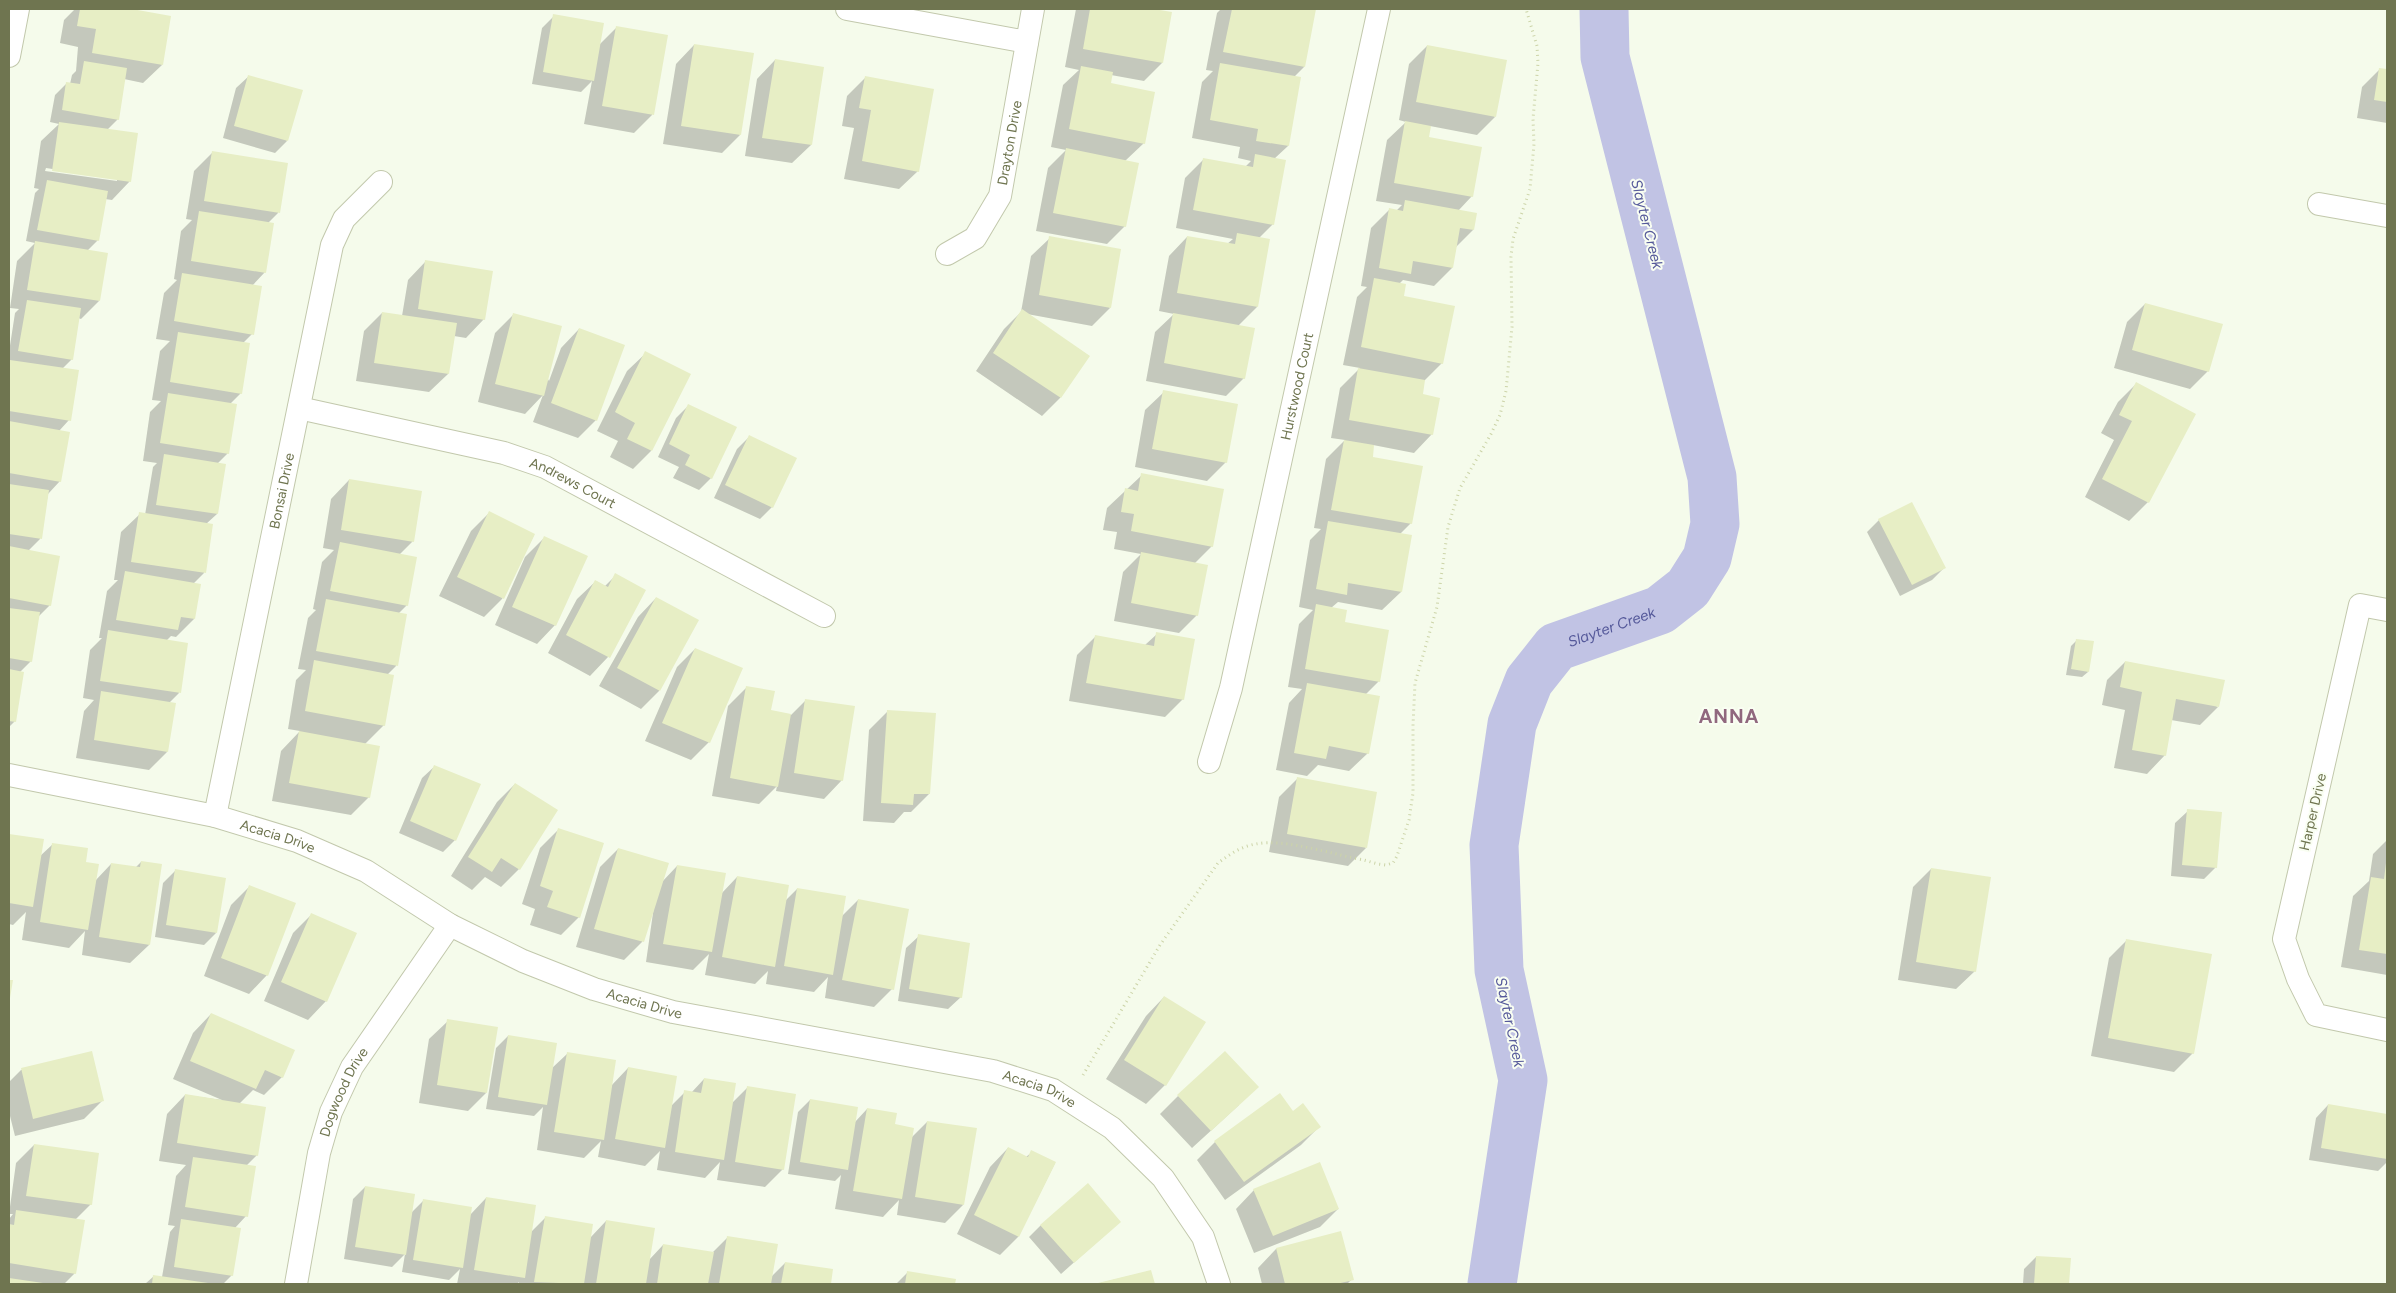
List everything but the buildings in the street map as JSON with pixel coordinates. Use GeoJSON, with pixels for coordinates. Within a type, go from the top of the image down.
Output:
{"type":"FeatureCollection","features":[{"type":"Feature","properties":{"kind":"street"},"geometry":{"type":"LineString","coordinates":[[9,56],[18,9]]}},
{"type":"Feature","properties":{"kind":"street"},"geometry":{"type":"LineString","coordinates":[[847,9],[1027,42]]}},
{"type":"Feature","properties":{"kind":"street","name":"Drayton Drive"},"geometry":{"type":"LineString","coordinates":[[946,254],[976,238],[1000,196],[1033,9]]}},
{"type":"Feature","properties":{"kind":"street","name":"Hurstwood Court"},"geometry":{"type":"LineString","coordinates":[[1209,762],[1231,688],[1379,9]]}},
{"type":"Feature","properties":{"kind":"street","name":"Bonsai Drive"},"geometry":{"type":"LineString","coordinates":[[215,816],[332,245],[344,219],[381,182]]}},
{"type":"Feature","properties":{"kind":"street"},"geometry":{"type":"LineString","coordinates":[[2319,204],[2387,216]]}},
{"type":"Feature","properties":{"kind":"street","name":"Andrews Court"},"geometry":{"type":"LineString","coordinates":[[299,408],[504,453],[544,467],[824,616]]}},
{"type":"Feature","properties":{"kind":"street","name":"Harper Drive"},"geometry":{"type":"LineString","coordinates":[[2387,610],[2360,605],[2284,939],[2298,979],[2316,1015],[2387,1030]]}},
{"type":"Feature","properties":{"kind":"street","name":"Acacia Drive"},"geometry":{"type":"LineString","coordinates":[[9,775],[215,816],[297,841],[366,871],[450,925],[523,961],[594,989],[673,1012],[993,1070],[1053,1090],[1112,1128],[1163,1178],[1202,1237],[1219,1284]]}},
{"type":"Feature","properties":{"kind":"street","name":"Dogwood Drive"},"geometry":{"type":"LineString","coordinates":[[296,1284],[320,1153],[331,1112],[352,1067],[450,925]]}},
{"type":"Feature","properties":{"kind":"path"},"geometry":{"type":"LineString","coordinates":[[1082,1075],[1160,945],[1218,862],[1226,856],[1249,846],[1274,843],[1378,864],[1393,863],[1397,856],[1409,820],[1413,793],[1412,725],[1416,682],[1437,607],[1448,527],[1460,488],[1468,471],[1491,434],[1500,415],[1506,391],[1512,327],[1510,257],[1518,221],[1530,189],[1534,144],[1533,119],[1538,46],[1526,9]]}},
{"type":"Feature","properties":{"kind":"waterway","name":"Slayter Creek"},"geometry":{"type":"LineString","coordinates":[[1492,1284],[1523,1080],[1499,970],[1494,845],[1512,724],[1529,681],[1556,647],[1660,610],[1688,588],[1707,558],[1715,524],[1712,477],[1605,57],[1604,9]]}},
{"type":"Feature","properties":{"kind":"district","name":"ANNA"},"geometry":{"type":"Point","coordinates":[1729,716]}}]}
